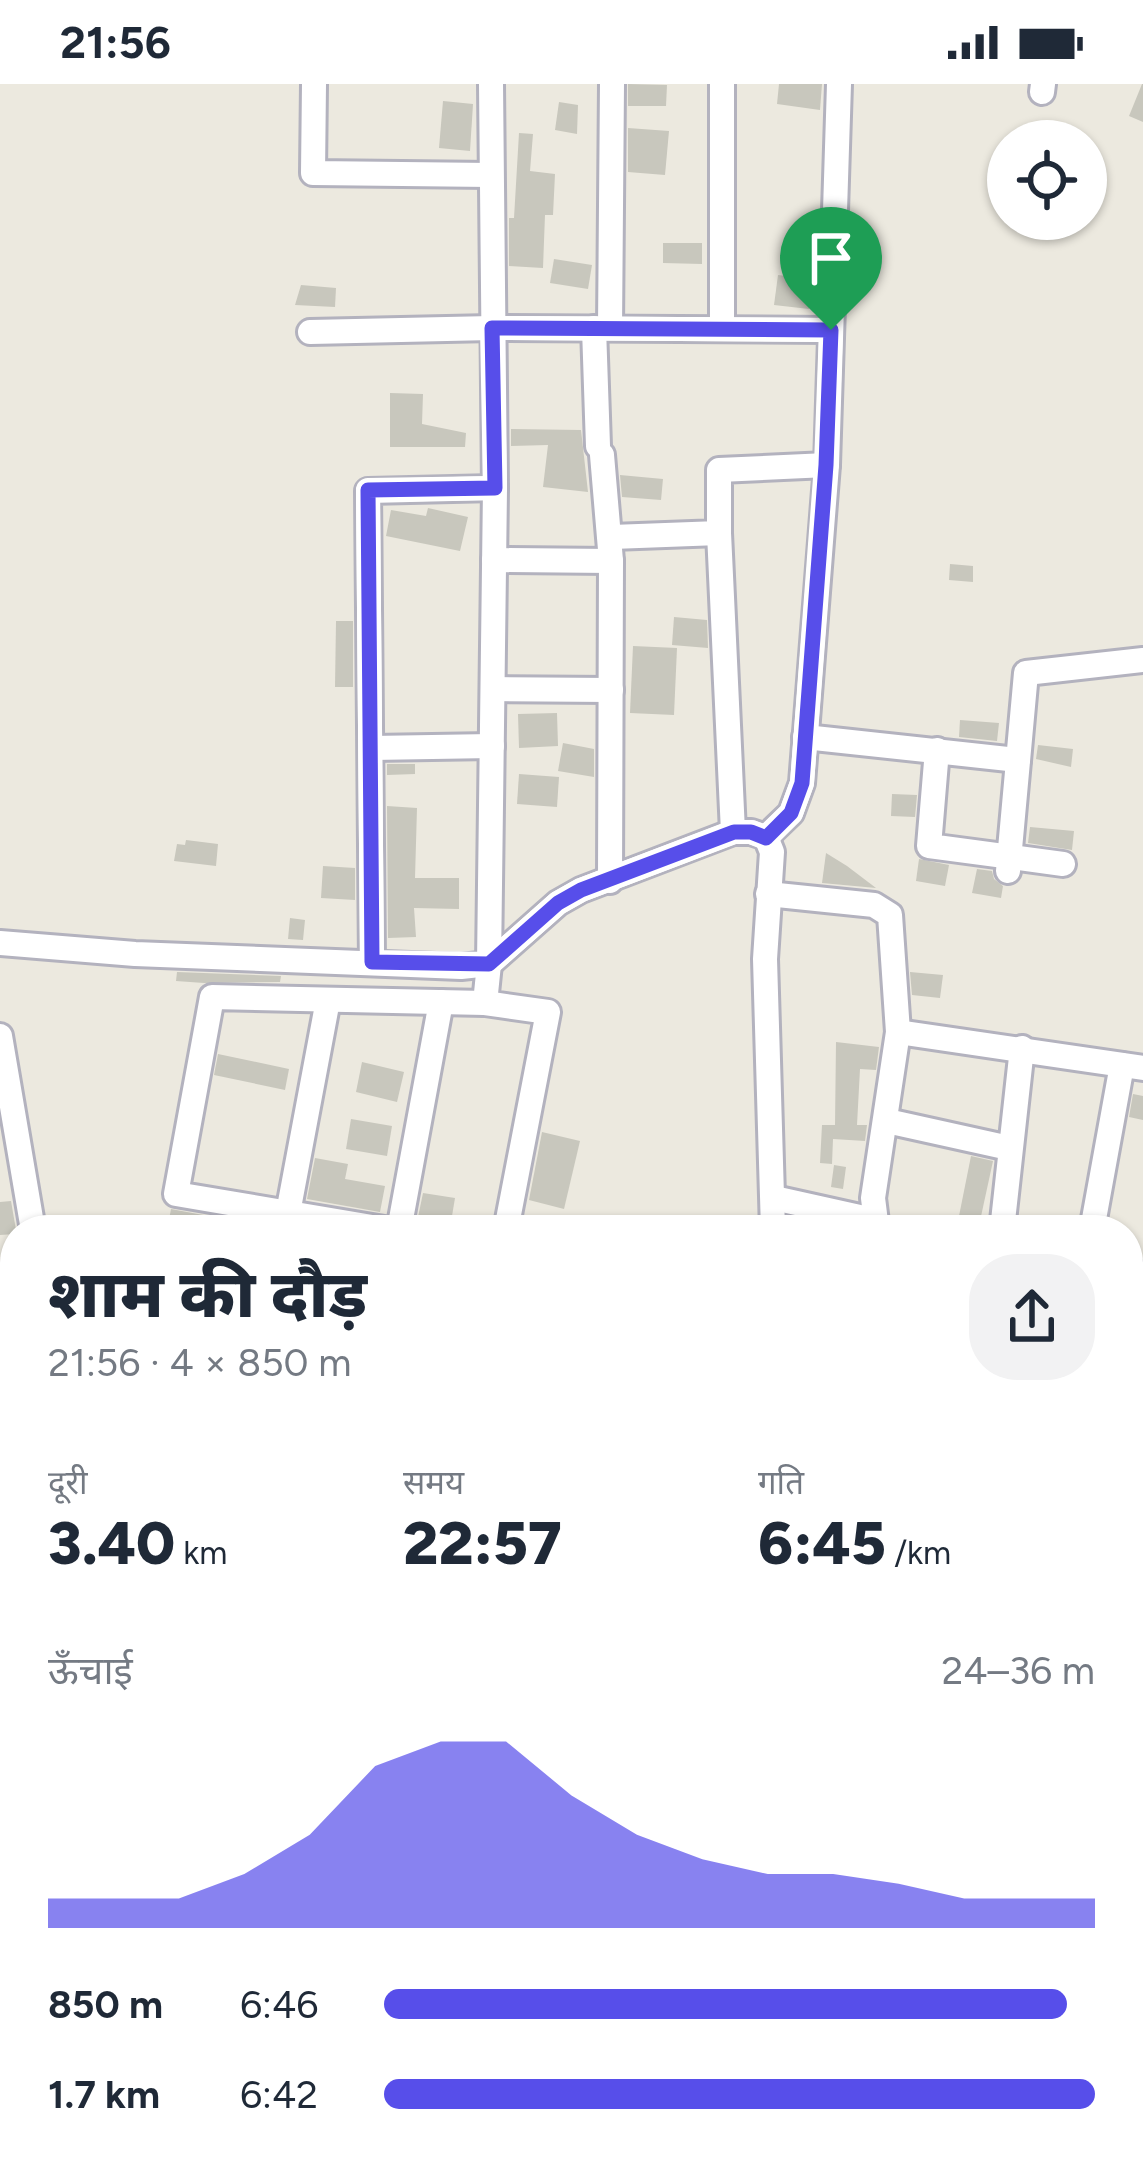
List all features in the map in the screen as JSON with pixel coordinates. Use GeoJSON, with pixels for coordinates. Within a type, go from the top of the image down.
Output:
{"type":"FeatureCollection","features":[{"type":"Feature","properties":{"kind":"street"},"geometry":{"type":"LineString","coordinates":[[314,84],[313,173],[491,175]]}},
{"type":"Feature","properties":{"kind":"street"},"geometry":{"type":"LineString","coordinates":[[485,1004],[495,488],[491,84]]}},
{"type":"Feature","properties":{"kind":"street"},"geometry":{"type":"LineString","coordinates":[[610,881],[612,549],[600,450],[612,84]]}},
{"type":"Feature","properties":{"kind":"street"},"geometry":{"type":"LineString","coordinates":[[722,84],[722,329]]}},
{"type":"Feature","properties":{"kind":"street"},"geometry":{"type":"LineString","coordinates":[[766,838],[791,813],[797,798],[805,737],[826,465],[839,84]]}},
{"type":"Feature","properties":{"kind":"street"},"geometry":{"type":"LineString","coordinates":[[310,332],[831,330]]}},
{"type":"Feature","properties":{"kind":"street"},"geometry":{"type":"LineString","coordinates":[[734,832],[719,470],[826,465]]}},
{"type":"Feature","properties":{"kind":"street"},"geometry":{"type":"LineString","coordinates":[[372,962],[368,490],[495,488]]}},
{"type":"Feature","properties":{"kind":"street"},"geometry":{"type":"LineString","coordinates":[[494,560],[719,533]]}},
{"type":"Feature","properties":{"kind":"street"},"geometry":{"type":"LineString","coordinates":[[1009,864],[1027,673],[1143,660]]}},
{"type":"Feature","properties":{"kind":"street"},"geometry":{"type":"LineString","coordinates":[[493,689],[611,690]]}},
{"type":"Feature","properties":{"kind":"street"},"geometry":{"type":"LineString","coordinates":[[805,737],[1018,760]]}},
{"type":"Feature","properties":{"kind":"street"},"geometry":{"type":"LineString","coordinates":[[372,748],[492,746]]}},
{"type":"Feature","properties":{"kind":"street"},"geometry":{"type":"LineString","coordinates":[[937,750],[929,846],[1009,864],[1063,865]]}},
{"type":"Feature","properties":{"kind":"street"},"geometry":{"type":"LineString","coordinates":[[0,943],[135,954],[489,964],[558,903],[734,832],[751,832],[766,838],[772,853],[766,1044],[773,1215]]}},
{"type":"Feature","properties":{"kind":"street"},"geometry":{"type":"LineString","coordinates":[[768,894],[874,905],[890,915],[898,1032],[874,1215]]}},
{"type":"Feature","properties":{"kind":"street"},"geometry":{"type":"LineString","coordinates":[[300,1215],[176,1195],[212,997],[441,1002],[548,1012],[509,1215]]}},
{"type":"Feature","properties":{"kind":"street"},"geometry":{"type":"LineString","coordinates":[[288,1213],[328,1000]]}},
{"type":"Feature","properties":{"kind":"street"},"geometry":{"type":"LineString","coordinates":[[402,1215],[441,1002]]}},
{"type":"Feature","properties":{"kind":"street"},"geometry":{"type":"LineString","coordinates":[[898,1032],[1132,1066],[1096,1215]]}},
{"type":"Feature","properties":{"kind":"street"},"geometry":{"type":"LineString","coordinates":[[0,1036],[30,1215]]}},
{"type":"Feature","properties":{"kind":"street"},"geometry":{"type":"LineString","coordinates":[[1003,1215],[1022,1048]]}},
{"type":"Feature","properties":{"kind":"street"},"geometry":{"type":"LineString","coordinates":[[887,1121],[1010,1148]]}},
{"type":"Feature","properties":{"kind":"street"},"geometry":{"type":"LineString","coordinates":[[774,1198],[838,1215]]}},
{"type":"Feature","properties":{"kind":"building"},"geometry":{"type":"Polygon","coordinates":[[[628,84],[667,85],[666,106],[628,106],[628,84]]]}},
{"type":"Feature","properties":{"kind":"building"},"geometry":{"type":"Polygon","coordinates":[[[779,84],[822,84],[820,110],[777,104],[779,84]]]}},
{"type":"Feature","properties":{"kind":"building"},"geometry":{"type":"Polygon","coordinates":[[[1143,84],[1143,122],[1129,116],[1143,84]]]}},
{"type":"Feature","properties":{"kind":"building"},"geometry":{"type":"Polygon","coordinates":[[[443,101],[473,104],[470,151],[439,148],[443,101]]]}},
{"type":"Feature","properties":{"kind":"building"},"geometry":{"type":"Polygon","coordinates":[[[559,102],[578,105],[577,134],[555,130],[559,102]]]}},
{"type":"Feature","properties":{"kind":"building"},"geometry":{"type":"Polygon","coordinates":[[[628,128],[669,131],[665,175],[628,172],[628,128]]]}},
{"type":"Feature","properties":{"kind":"building"},"geometry":{"type":"Polygon","coordinates":[[[519,133],[533,134],[530,171],[555,174],[553,215],[545,215],[543,268],[509,266],[519,133]]]}},
{"type":"Feature","properties":{"kind":"building"},"geometry":{"type":"Polygon","coordinates":[[[663,243],[702,243],[702,264],[663,263],[663,243]]]}},
{"type":"Feature","properties":{"kind":"building"},"geometry":{"type":"Polygon","coordinates":[[[554,259],[592,265],[588,289],[550,283],[554,259]]]}},
{"type":"Feature","properties":{"kind":"building"},"geometry":{"type":"Polygon","coordinates":[[[778,275],[813,279],[809,309],[774,305],[778,275]]]}},
{"type":"Feature","properties":{"kind":"building"},"geometry":{"type":"Polygon","coordinates":[[[301,285],[336,288],[335,307],[295,305],[301,285]]]}},
{"type":"Feature","properties":{"kind":"building"},"geometry":{"type":"Polygon","coordinates":[[[390,393],[423,394],[422,424],[466,433],[465,447],[390,447],[390,393]]]}},
{"type":"Feature","properties":{"kind":"building"},"geometry":{"type":"Polygon","coordinates":[[[511,429],[581,430],[588,492],[543,487],[548,445],[511,446],[511,429]]]}},
{"type":"Feature","properties":{"kind":"building"},"geometry":{"type":"Polygon","coordinates":[[[620,475],[663,479],[661,500],[622,497],[620,475]]]}},
{"type":"Feature","properties":{"kind":"building"},"geometry":{"type":"Polygon","coordinates":[[[428,508],[468,517],[460,551],[386,536],[391,510],[426,516],[428,508]]]}},
{"type":"Feature","properties":{"kind":"building"},"geometry":{"type":"Polygon","coordinates":[[[950,564],[973,566],[973,582],[949,580],[950,564]]]}},
{"type":"Feature","properties":{"kind":"building"},"geometry":{"type":"Polygon","coordinates":[[[674,617],[707,620],[708,648],[672,645],[674,617]]]}},
{"type":"Feature","properties":{"kind":"building"},"geometry":{"type":"Polygon","coordinates":[[[336,621],[353,621],[353,687],[335,687],[336,621]]]}},
{"type":"Feature","properties":{"kind":"building"},"geometry":{"type":"Polygon","coordinates":[[[633,646],[677,648],[674,715],[630,713],[633,646]]]}},
{"type":"Feature","properties":{"kind":"building"},"geometry":{"type":"Polygon","coordinates":[[[557,713],[558,746],[519,748],[518,714],[557,713]]]}},
{"type":"Feature","properties":{"kind":"building"},"geometry":{"type":"Polygon","coordinates":[[[960,720],[999,723],[997,741],[959,737],[960,720]]]}},
{"type":"Feature","properties":{"kind":"building"},"geometry":{"type":"Polygon","coordinates":[[[563,743],[594,749],[594,777],[558,771],[563,743]]]}},
{"type":"Feature","properties":{"kind":"building"},"geometry":{"type":"Polygon","coordinates":[[[1038,745],[1073,749],[1071,767],[1036,759],[1038,745]]]}},
{"type":"Feature","properties":{"kind":"building"},"geometry":{"type":"Polygon","coordinates":[[[387,764],[415,764],[415,774],[387,775],[387,764]]]}},
{"type":"Feature","properties":{"kind":"building"},"geometry":{"type":"Polygon","coordinates":[[[519,774],[559,777],[557,807],[517,804],[519,774]]]}},
{"type":"Feature","properties":{"kind":"building"},"geometry":{"type":"Polygon","coordinates":[[[892,794],[917,795],[915,817],[891,816],[892,794]]]}},
{"type":"Feature","properties":{"kind":"building"},"geometry":{"type":"Polygon","coordinates":[[[387,806],[417,808],[415,878],[459,878],[459,909],[414,908],[416,937],[388,938],[387,806]]]}},
{"type":"Feature","properties":{"kind":"building"},"geometry":{"type":"Polygon","coordinates":[[[1030,827],[1074,831],[1072,850],[1028,843],[1030,827]]]}},
{"type":"Feature","properties":{"kind":"building"},"geometry":{"type":"Polygon","coordinates":[[[186,840],[218,844],[216,866],[174,861],[177,844],[185,845],[186,840]]]}},
{"type":"Feature","properties":{"kind":"building"},"geometry":{"type":"Polygon","coordinates":[[[826,853],[847,866],[876,888],[822,883],[826,853]]]}},
{"type":"Feature","properties":{"kind":"building"},"geometry":{"type":"Polygon","coordinates":[[[919,859],[949,865],[945,886],[916,881],[919,859]]]}},
{"type":"Feature","properties":{"kind":"building"},"geometry":{"type":"Polygon","coordinates":[[[323,866],[355,868],[355,900],[321,898],[323,866]]]}},
{"type":"Feature","properties":{"kind":"building"},"geometry":{"type":"Polygon","coordinates":[[[977,869],[992,871],[1003,886],[1001,898],[972,893],[977,869]]]}},
{"type":"Feature","properties":{"kind":"building"},"geometry":{"type":"Polygon","coordinates":[[[290,918],[305,920],[303,940],[288,939],[290,918]]]}},
{"type":"Feature","properties":{"kind":"building"},"geometry":{"type":"Polygon","coordinates":[[[177,972],[281,976],[280,982],[204,983],[176,981],[177,972]]]}},
{"type":"Feature","properties":{"kind":"building"},"geometry":{"type":"Polygon","coordinates":[[[910,972],[943,975],[940,998],[912,995],[910,972]]]}},
{"type":"Feature","properties":{"kind":"building"},"geometry":{"type":"Polygon","coordinates":[[[836,1042],[879,1047],[876,1070],[860,1069],[857,1125],[867,1125],[865,1141],[833,1139],[832,1164],[820,1163],[822,1125],[835,1125],[836,1042]]]}},
{"type":"Feature","properties":{"kind":"building"},"geometry":{"type":"Polygon","coordinates":[[[218,1054],[289,1069],[285,1090],[214,1075],[218,1054]]]}},
{"type":"Feature","properties":{"kind":"building"},"geometry":{"type":"Polygon","coordinates":[[[362,1062],[404,1072],[397,1102],[356,1092],[362,1062]]]}},
{"type":"Feature","properties":{"kind":"building"},"geometry":{"type":"Polygon","coordinates":[[[1133,1094],[1143,1096],[1143,1120],[1129,1117],[1133,1094]]]}},
{"type":"Feature","properties":{"kind":"building"},"geometry":{"type":"Polygon","coordinates":[[[351,1119],[392,1126],[387,1156],[346,1149],[351,1119]]]}},
{"type":"Feature","properties":{"kind":"building"},"geometry":{"type":"Polygon","coordinates":[[[542,1132],[580,1141],[564,1209],[529,1200],[542,1132]]]}},
{"type":"Feature","properties":{"kind":"building"},"geometry":{"type":"Polygon","coordinates":[[[971,1156],[993,1161],[981,1215],[959,1215],[971,1156]]]}},
{"type":"Feature","properties":{"kind":"building"},"geometry":{"type":"Polygon","coordinates":[[[315,1158],[348,1164],[345,1179],[385,1186],[380,1212],[307,1199],[315,1158]]]}},
{"type":"Feature","properties":{"kind":"building"},"geometry":{"type":"Polygon","coordinates":[[[834,1165],[846,1167],[843,1189],[831,1187],[834,1165]]]}},
{"type":"Feature","properties":{"kind":"building"},"geometry":{"type":"Polygon","coordinates":[[[423,1193],[455,1198],[452,1215],[418,1215],[423,1193]]]}},
{"type":"Feature","properties":{"kind":"building"},"geometry":{"type":"Polygon","coordinates":[[[11,1201],[13,1215],[0,1215],[0,1202],[11,1201]]]}},
{"type":"Feature","properties":{"kind":"building"},"geometry":{"type":"Polygon","coordinates":[[[171,1209],[203,1215],[170,1215],[171,1209]]]}},
{"type":"Feature","properties":{"kind":"route"},"geometry":{"type":"LineString","coordinates":[[492,328],[831,330],[826,465],[802,783],[791,813],[766,838],[734,832],[581,890],[558,903],[489,964],[372,962],[368,490],[495,488],[492,328]]}}]}
